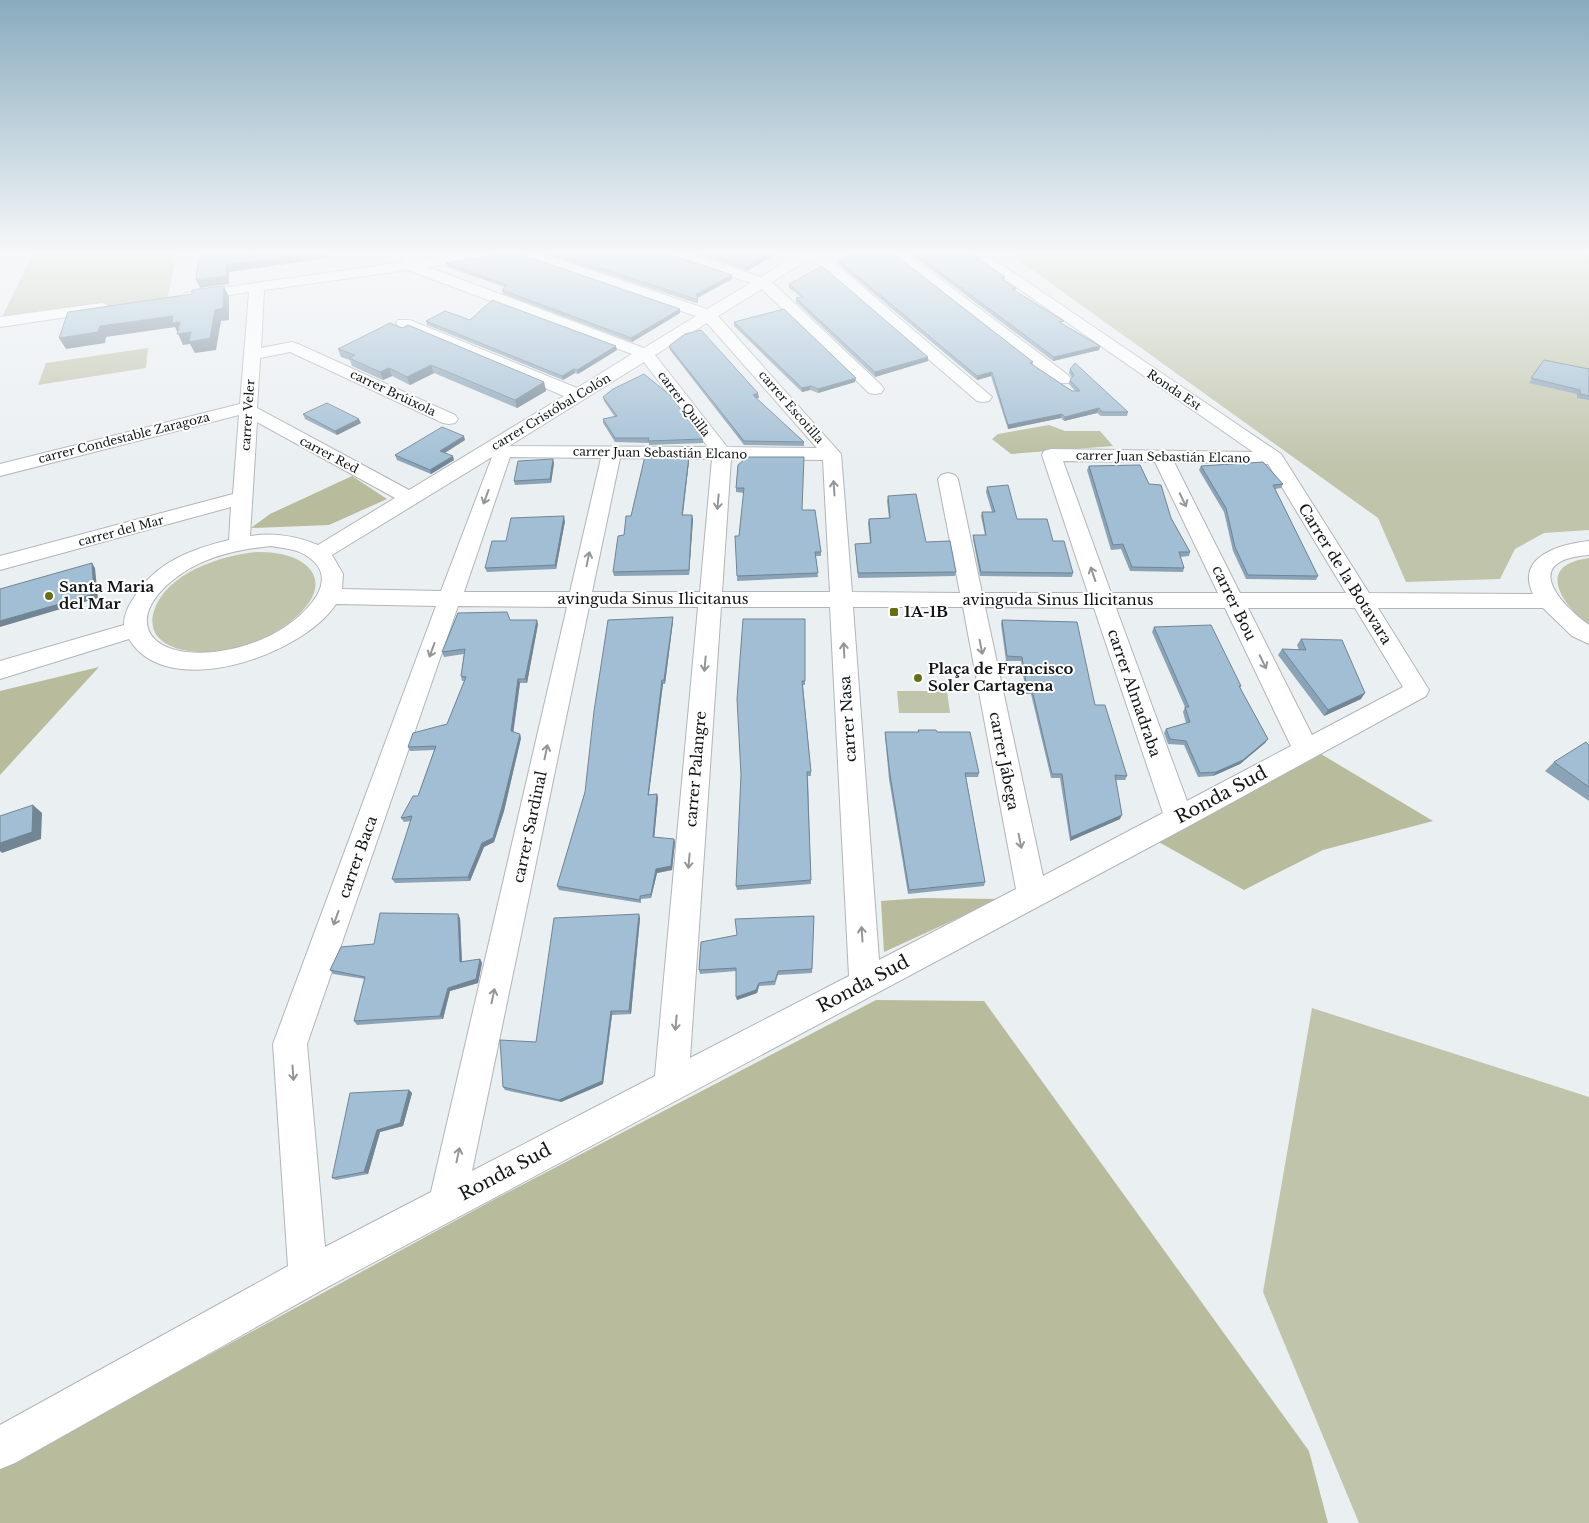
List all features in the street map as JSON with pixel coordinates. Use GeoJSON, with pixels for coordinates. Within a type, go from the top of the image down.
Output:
{"type":"FeatureCollection","features":[{"type":"Feature","properties":{"kind":"street","name":"carrer Veler"},"geometry":{"type":"LineString","coordinates":[[239,543],[255,325]]}},
{"type":"Feature","properties":{"kind":"street"},"geometry":{"type":"LineString","coordinates":[[409,325],[578,395]]}},
{"type":"Feature","properties":{"kind":"street"},"geometry":{"type":"LineString","coordinates":[[574,325],[646,354]]}},
{"type":"Feature","properties":{"kind":"street","name":"carrer Cristóbal Colón"},"geometry":{"type":"LineString","coordinates":[[320,553],[409,498],[495,451],[578,395],[693,325]]}},
{"type":"Feature","properties":{"kind":"street","name":"carrer Escotilla"},"geometry":{"type":"LineString","coordinates":[[718,325],[832,454]]}},
{"type":"Feature","properties":{"kind":"street"},"geometry":{"type":"LineString","coordinates":[[808,325],[875,389]]}},
{"type":"Feature","properties":{"kind":"street"},"geometry":{"type":"LineString","coordinates":[[898,325],[983,397]]}},
{"type":"Feature","properties":{"kind":"street"},"geometry":{"type":"LineString","coordinates":[[991,325],[1062,379]]}},
{"type":"Feature","properties":{"kind":"street","name":"Ronda Est"},"geometry":{"type":"LineString","coordinates":[[1080,325],[1274,458]]}},
{"type":"Feature","properties":{"kind":"street","name":"carrer Brúixola"},"geometry":{"type":"LineString","coordinates":[[253,355],[292,347],[449,419]]}},
{"type":"Feature","properties":{"kind":"street","name":"carrer Quilla"},"geometry":{"type":"LineString","coordinates":[[646,354],[722,453]]}},
{"type":"Feature","properties":{"kind":"street","name":"carrer Condestable Zaragoza"},"geometry":{"type":"LineString","coordinates":[[0,470],[249,409]]}},
{"type":"Feature","properties":{"kind":"street","name":"carrer Red"},"geometry":{"type":"LineString","coordinates":[[249,409],[409,498]]}},
{"type":"Feature","properties":{"kind":"street","name":"carrer Juan Sebastián Elcano"},"geometry":{"type":"LineString","coordinates":[[495,451],[832,454]]}},
{"type":"Feature","properties":{"kind":"street","name":"carrer Baca"},"geometry":{"type":"LineString","coordinates":[[308,1276],[290,1044],[450,599],[495,451]]}},
{"type":"Feature","properties":{"kind":"street","name":"carrer Sardinal"},"geometry":{"type":"LineString","coordinates":[[448,1202],[612,452]]}},
{"type":"Feature","properties":{"kind":"street","name":"carrer Palangre"},"geometry":{"type":"LineString","coordinates":[[671,1085],[722,453]]}},
{"type":"Feature","properties":{"kind":"street","name":"carrer Nasa"},"geometry":{"type":"LineString","coordinates":[[832,454],[865,983]]}},
{"type":"Feature","properties":{"kind":"street","name":"carrer Juan Sebastián Elcano"},"geometry":{"type":"LineString","coordinates":[[1051,455],[1274,458]]}},
{"type":"Feature","properties":{"kind":"street","name":"carrer Almadraba"},"geometry":{"type":"LineString","coordinates":[[1051,455],[1178,818]]}},
{"type":"Feature","properties":{"kind":"street","name":"carrer Bou"},"geometry":{"type":"LineString","coordinates":[[1162,457],[1306,749]]}},
{"type":"Feature","properties":{"kind":"street","name":"Carrer de la Botavara"},"geometry":{"type":"LineString","coordinates":[[1274,458],[1417,690]]}},
{"type":"Feature","properties":{"kind":"street","name":"carrer Jábega"},"geometry":{"type":"LineString","coordinates":[[948,479],[1032,895]]}},
{"type":"Feature","properties":{"kind":"street","name":"carrer del Mar"},"geometry":{"type":"LineString","coordinates":[[0,563],[242,498]]}},
{"type":"Feature","properties":{"kind":"street"},"geometry":{"type":"LineString","coordinates":[[263,540],[299,543],[320,553],[326,558],[332,572],[331,588],[328,596],[315,614],[286,636],[250,652],[218,660],[187,661],[162,655],[144,644],[136,629],[138,610],[149,591],[158,582],[195,558],[239,543],[263,540]]}},
{"type":"Feature","properties":{"kind":"street"},"geometry":{"type":"LineString","coordinates":[[1589,548],[1561,553],[1546,562],[1540,575],[1540,583],[1548,601],[1567,621],[1589,636]]}},
{"type":"Feature","properties":{"kind":"street","name":"avinguda Sinus Ilicitanus"},"geometry":{"type":"LineString","coordinates":[[328,596],[450,599],[1548,601]]}},
{"type":"Feature","properties":{"kind":"street"},"geometry":{"type":"LineString","coordinates":[[0,670],[136,629]]}},
{"type":"Feature","properties":{"kind":"street","name":"Ronda Sud"},"geometry":{"type":"LineString","coordinates":[[0,1448],[308,1276],[1178,818],[1417,690]]}},
{"type":"Feature","properties":{"kind":"green space"},"geometry":{"type":"Polygon","coordinates":[[[1109,325],[1589,325],[1589,530],[1544,533],[1515,549],[1500,579],[1406,582],[1378,518],[1109,325]]]}},
{"type":"Feature","properties":{"kind":"green space"},"geometry":{"type":"Polygon","coordinates":[[[148,348],[146,368],[38,385],[46,363],[148,348]]]}},
{"type":"Feature","properties":{"kind":"green space"},"geometry":{"type":"Polygon","coordinates":[[[1049,425],[1065,431],[1100,431],[1113,446],[1011,454],[992,439],[998,434],[1049,425]]]}},
{"type":"Feature","properties":{"kind":"green space"},"geometry":{"type":"Polygon","coordinates":[[[352,476],[387,499],[329,525],[251,528],[270,514],[352,476]]]}},
{"type":"Feature","properties":{"kind":"green space"},"geometry":{"type":"Polygon","coordinates":[[[257,552],[276,553],[292,557],[304,563],[312,572],[316,582],[313,594],[305,608],[290,622],[259,641],[223,651],[199,652],[182,650],[171,646],[157,636],[153,627],[153,614],[160,598],[170,586],[197,568],[212,562],[257,552]]]}},
{"type":"Feature","properties":{"kind":"green space"},"geometry":{"type":"Polygon","coordinates":[[[1589,558],[1589,625],[1570,607],[1562,596],[1558,586],[1558,577],[1562,568],[1572,562],[1589,558]]]}},
{"type":"Feature","properties":{"kind":"green space"},"geometry":{"type":"Polygon","coordinates":[[[99,667],[0,775],[0,691],[99,667]]]}},
{"type":"Feature","properties":{"kind":"green space"},"geometry":{"type":"Polygon","coordinates":[[[897,691],[947,691],[950,713],[899,713],[897,691]]]}},
{"type":"Feature","properties":{"kind":"green space"},"geometry":{"type":"Polygon","coordinates":[[[1321,754],[1433,821],[1323,850],[1244,890],[1157,841],[1321,754]]]}},
{"type":"Feature","properties":{"kind":"green space"},"geometry":{"type":"Polygon","coordinates":[[[922,898],[1000,899],[884,952],[881,901],[922,898]]]}},
{"type":"Feature","properties":{"kind":"green space"},"geometry":{"type":"Polygon","coordinates":[[[876,1000],[984,1001],[1309,1451],[1328,1523],[0,1523],[0,1469],[495,1199],[876,1000]]]}},
{"type":"Feature","properties":{"kind":"green space"},"geometry":{"type":"Polygon","coordinates":[[[1312,1008],[1589,1097],[1589,1523],[1359,1523],[1263,1292],[1312,1008]]]}},
{"type":"Feature","properties":{"kind":"building"},"geometry":{"type":"Polygon","coordinates":[[[63,325],[107,325],[100,326],[98,332],[59,338],[63,325]]]}},
{"type":"Feature","properties":{"kind":"building"},"geometry":{"type":"Polygon","coordinates":[[[179,325],[212,325],[210,338],[189,342],[191,332],[177,334],[179,325]]]}},
{"type":"Feature","properties":{"kind":"building"},"geometry":{"type":"Polygon","coordinates":[[[386,325],[395,325],[402,328],[408,325],[544,382],[515,400],[431,365],[407,377],[389,368],[380,372],[349,358],[355,355],[338,349],[386,325]]]}},
{"type":"Feature","properties":{"kind":"building"},"geometry":{"type":"Polygon","coordinates":[[[436,325],[560,325],[616,346],[577,370],[574,369],[562,376],[436,325]]]}},
{"type":"Feature","properties":{"kind":"building"},"geometry":{"type":"Polygon","coordinates":[[[596,325],[653,325],[631,338],[596,325]]]}},
{"type":"Feature","properties":{"kind":"building"},"geometry":{"type":"Polygon","coordinates":[[[737,325],[801,325],[856,378],[818,389],[811,386],[802,388],[737,325]]]}},
{"type":"Feature","properties":{"kind":"building"},"geometry":{"type":"Polygon","coordinates":[[[825,325],[891,325],[928,357],[875,372],[825,325]]]}},
{"type":"Feature","properties":{"kind":"building"},"geometry":{"type":"Polygon","coordinates":[[[916,325],[985,325],[1033,362],[1030,363],[1072,391],[1080,391],[1070,380],[1074,375],[1070,369],[1075,363],[1128,412],[1102,412],[1099,408],[1065,417],[1062,414],[1008,425],[992,372],[977,376],[916,325]]]}},
{"type":"Feature","properties":{"kind":"building"},"geometry":{"type":"Polygon","coordinates":[[[1011,325],[1064,325],[1100,346],[1054,357],[1011,325]]]}},
{"type":"Feature","properties":{"kind":"building"},"geometry":{"type":"Polygon","coordinates":[[[701,330],[758,393],[753,395],[804,442],[744,441],[669,346],[685,334],[701,330]]]}},
{"type":"Feature","properties":{"kind":"building"},"geometry":{"type":"Polygon","coordinates":[[[1544,360],[1589,369],[1589,396],[1580,394],[1580,390],[1531,378],[1544,360]]]}},
{"type":"Feature","properties":{"kind":"building"},"geometry":{"type":"Polygon","coordinates":[[[644,374],[670,395],[703,439],[648,441],[649,438],[615,438],[603,419],[617,416],[603,397],[613,389],[644,374]]]}},
{"type":"Feature","properties":{"kind":"building"},"geometry":{"type":"Polygon","coordinates":[[[327,403],[359,419],[335,431],[303,414],[327,403]]]}},
{"type":"Feature","properties":{"kind":"building"},"geometry":{"type":"Polygon","coordinates":[[[442,427],[464,436],[440,451],[453,456],[430,470],[395,455],[442,427]]]}},
{"type":"Feature","properties":{"kind":"building"},"geometry":{"type":"Polygon","coordinates":[[[645,456],[689,456],[682,515],[692,515],[689,570],[613,572],[618,536],[624,535],[626,516],[631,516],[645,456]]]}},
{"type":"Feature","properties":{"kind":"building"},"geometry":{"type":"Polygon","coordinates":[[[747,457],[804,457],[802,510],[815,510],[821,552],[815,552],[818,573],[737,576],[735,536],[739,536],[744,488],[736,488],[738,465],[747,457]]]}},
{"type":"Feature","properties":{"kind":"building"},"geometry":{"type":"Polygon","coordinates":[[[553,459],[550,479],[514,481],[518,461],[553,459]]]}},
{"type":"Feature","properties":{"kind":"building"},"geometry":{"type":"Polygon","coordinates":[[[1263,462],[1283,484],[1273,485],[1318,576],[1248,575],[1235,547],[1226,508],[1201,466],[1263,462]]]}},
{"type":"Feature","properties":{"kind":"building"},"geometry":{"type":"Polygon","coordinates":[[[1140,465],[1149,484],[1161,485],[1171,518],[1190,552],[1179,552],[1184,568],[1132,567],[1123,544],[1113,545],[1089,466],[1140,465]]]}},
{"type":"Feature","properties":{"kind":"building"},"geometry":{"type":"Polygon","coordinates":[[[1008,485],[1017,519],[1047,519],[1053,541],[1064,541],[1073,573],[981,572],[973,535],[986,535],[982,512],[995,512],[987,487],[1008,485]]]}},
{"type":"Feature","properties":{"kind":"building"},"geometry":{"type":"Polygon","coordinates":[[[916,494],[926,542],[950,541],[956,572],[858,573],[855,544],[871,543],[869,519],[890,518],[888,496],[916,494]]]}},
{"type":"Feature","properties":{"kind":"building"},"geometry":{"type":"Polygon","coordinates":[[[564,516],[555,565],[485,568],[492,541],[506,541],[511,518],[564,516]]]}},
{"type":"Feature","properties":{"kind":"building","name":"Santa Maria del Mar"},"geometry":{"type":"Polygon","coordinates":[[[92,563],[94,594],[0,621],[0,589],[92,563]]]}},
{"type":"Feature","properties":{"kind":"building"},"geometry":{"type":"Polygon","coordinates":[[[507,612],[510,620],[537,620],[525,679],[518,679],[511,731],[520,734],[493,838],[482,843],[468,877],[392,879],[412,816],[401,818],[413,796],[418,796],[436,746],[408,747],[413,733],[447,724],[466,677],[461,676],[465,649],[442,652],[458,613],[507,612]]]}},
{"type":"Feature","properties":{"kind":"building"},"geometry":{"type":"Polygon","coordinates":[[[673,617],[664,680],[662,680],[648,795],[657,794],[653,837],[674,839],[671,866],[656,869],[651,894],[640,896],[640,900],[557,886],[585,792],[594,711],[608,620],[673,617]]]}},
{"type":"Feature","properties":{"kind":"building"},"geometry":{"type":"Polygon","coordinates":[[[743,619],[805,619],[805,681],[802,681],[811,772],[807,772],[811,880],[736,886],[741,775],[737,699],[743,619]]]}},
{"type":"Feature","properties":{"kind":"building"},"geometry":{"type":"Polygon","coordinates":[[[1002,620],[1077,622],[1095,705],[1105,705],[1127,776],[1115,775],[1122,815],[1071,837],[1062,774],[1052,774],[1032,690],[1027,689],[1022,657],[1007,656],[1002,620]]]}},
{"type":"Feature","properties":{"kind":"building"},"geometry":{"type":"Polygon","coordinates":[[[1211,625],[1241,686],[1239,686],[1268,739],[1243,760],[1216,772],[1200,773],[1186,741],[1170,739],[1166,729],[1190,722],[1185,707],[1189,707],[1154,627],[1211,625]]]}},
{"type":"Feature","properties":{"kind":"building"},"geometry":{"type":"Polygon","coordinates":[[[1301,639],[1342,640],[1365,693],[1328,710],[1282,649],[1306,650],[1301,639]]]}},
{"type":"Feature","properties":{"kind":"building"},"geometry":{"type":"Polygon","coordinates":[[[918,730],[970,732],[979,773],[965,773],[985,882],[909,890],[890,775],[885,732],[919,732],[918,730]]]}},
{"type":"Feature","properties":{"kind":"building"},"geometry":{"type":"Polygon","coordinates":[[[1586,742],[1589,745],[1589,787],[1554,762],[1586,742]]]}},
{"type":"Feature","properties":{"kind":"building"},"geometry":{"type":"Polygon","coordinates":[[[33,805],[32,832],[0,843],[0,816],[33,805]]]}},
{"type":"Feature","properties":{"kind":"building"},"geometry":{"type":"Polygon","coordinates":[[[380,913],[458,914],[460,962],[480,959],[476,979],[448,988],[440,1016],[354,1021],[365,977],[330,970],[341,947],[374,944],[380,913]]]}},
{"type":"Feature","properties":{"kind":"building"},"geometry":{"type":"Polygon","coordinates":[[[639,914],[629,1011],[611,1011],[602,1081],[559,1100],[503,1087],[500,1040],[536,1042],[554,918],[639,914]]]}},
{"type":"Feature","properties":{"kind":"building"},"geometry":{"type":"Polygon","coordinates":[[[814,916],[812,969],[778,971],[775,981],[759,983],[756,990],[736,997],[736,968],[699,970],[701,942],[737,935],[735,919],[814,916]]]}},
{"type":"Feature","properties":{"kind":"building"},"geometry":{"type":"Polygon","coordinates":[[[409,1090],[400,1123],[377,1130],[364,1172],[332,1178],[350,1093],[409,1090]]]}},
{"type":"Feature","properties":{"kind":"place","name":"Santa Maria del Mar"},"geometry":{"type":"Point","coordinates":[49,596]}},
{"type":"Feature","properties":{"kind":"place","name":"1A-1B"},"geometry":{"type":"Point","coordinates":[894,612]}},
{"type":"Feature","properties":{"kind":"place","name":"Plaça de Francisco Soler Cartagena"},"geometry":{"type":"Point","coordinates":[918,678]}}]}
